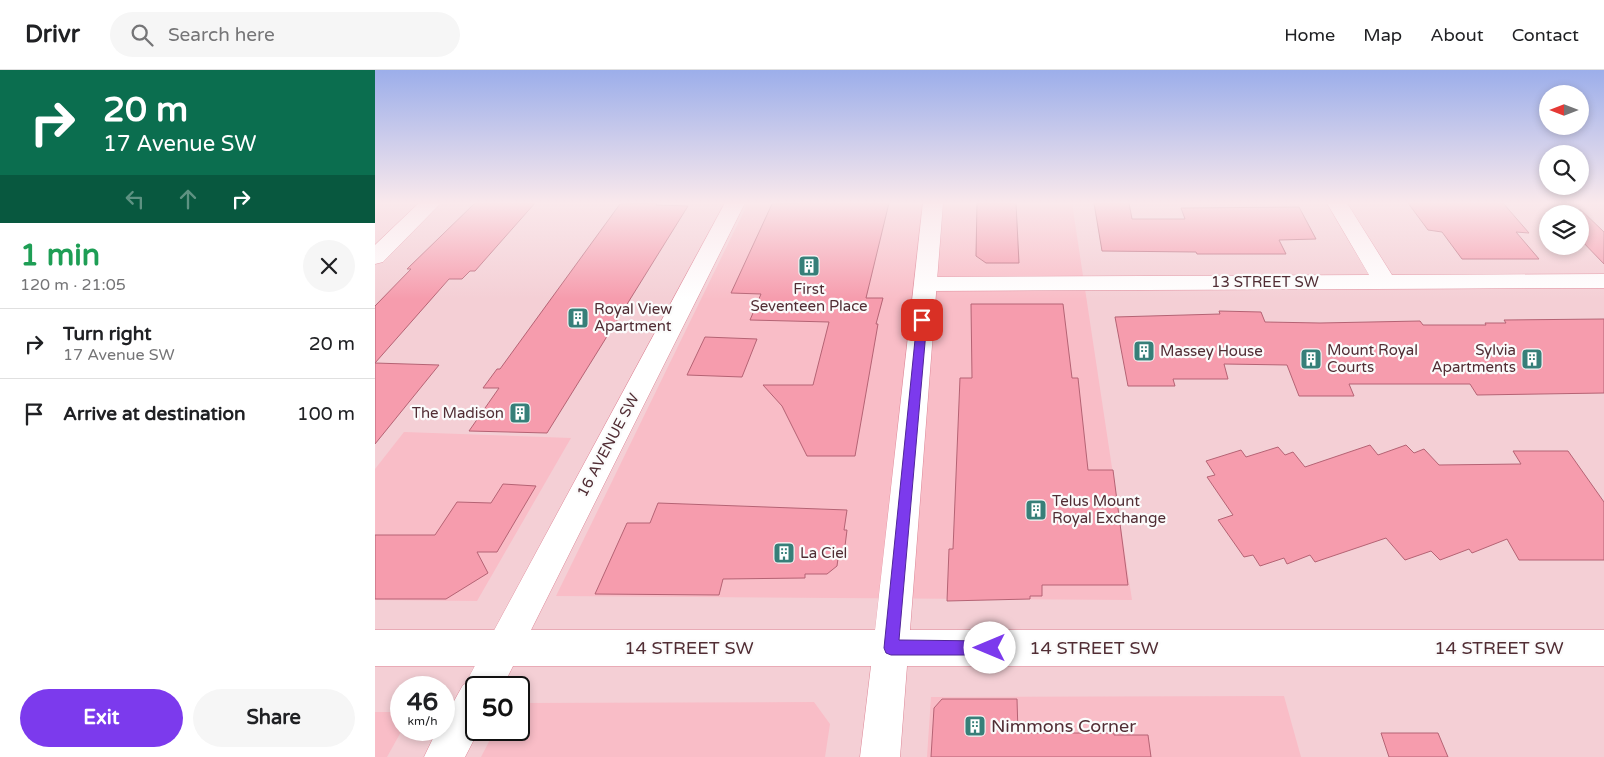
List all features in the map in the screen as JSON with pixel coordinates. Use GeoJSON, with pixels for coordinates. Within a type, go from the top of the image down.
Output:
{"type":"FeatureCollection","features":[{"type":"Feature","properties":{"kind":"street"},"geometry":{"type":"LineString","coordinates":[[375,257],[398,235]]}},
{"type":"Feature","properties":{"kind":"street","name":"16 AVENUE SW"},"geometry":{"type":"LineString","coordinates":[[488,676],[718,235]]}},
{"type":"Feature","properties":{"kind":"street"},"geometry":{"type":"LineString","coordinates":[[880,757],[930,235]]}},
{"type":"Feature","properties":{"kind":"street"},"geometry":{"type":"LineString","coordinates":[[1356,235],[1384,281]]}},
{"type":"Feature","properties":{"kind":"street","name":"13 STREET SW"},"geometry":{"type":"LineString","coordinates":[[926,284],[1384,281],[1604,282]]}},
{"type":"Feature","properties":{"kind":"street","name":"14 STREET SW"},"geometry":{"type":"LineString","coordinates":[[375,648],[1603,650]]}},
{"type":"Feature","properties":{"kind":"street"},"geometry":{"type":"LineString","coordinates":[[444,757],[465,718]]}},
{"type":"Feature","properties":{"kind":"shaded area"},"geometry":{"type":"Polygon","coordinates":[[[732,235],[1077,235],[1132,600],[556,596],[732,235]]]}},
{"type":"Feature","properties":{"kind":"shaded area"},"geometry":{"type":"Polygon","coordinates":[[[404,432],[571,438],[477,601],[375,600],[375,469],[404,432]]]}},
{"type":"Feature","properties":{"kind":"shaded area"},"geometry":{"type":"Polygon","coordinates":[[[1284,696],[1301,757],[927,757],[931,697],[1284,696]]]}},
{"type":"Feature","properties":{"kind":"shaded area"},"geometry":{"type":"Polygon","coordinates":[[[814,702],[830,724],[825,757],[481,757],[489,741],[530,741],[530,703],[814,702]]]}},
{"type":"Feature","properties":{"kind":"shaded area"},"geometry":{"type":"Polygon","coordinates":[[[375,712],[390,712],[390,741],[396,741],[387,757],[375,757],[375,712]]]}},
{"type":"Feature","properties":{"kind":"building"},"geometry":{"type":"Polygon","coordinates":[[[442,235],[507,235],[475,271],[470,271],[462,279],[449,279],[375,363],[375,306],[411,269],[407,269],[442,235]]]}},
{"type":"Feature","properties":{"kind":"building","name":"Royal View Apartment"},"geometry":{"type":"Polygon","coordinates":[[[597,235],[670,235],[547,433],[469,431],[499,388],[483,388],[497,369],[500,369],[597,235]]]}},
{"type":"Feature","properties":{"kind":"building"},"geometry":{"type":"Polygon","coordinates":[[[758,235],[881,235],[866,298],[883,298],[876,324],[878,324],[855,456],[807,456],[782,406],[763,385],[813,385],[829,322],[750,320],[761,294],[731,293],[758,235]]]}},
{"type":"Feature","properties":{"kind":"building"},"geometry":{"type":"Polygon","coordinates":[[[976,235],[1018,235],[1019,263],[986,263],[976,256],[976,235]]]}},
{"type":"Feature","properties":{"kind":"building"},"geometry":{"type":"Polygon","coordinates":[[[1099,235],[1314,235],[1316,239],[1279,240],[1286,254],[1102,251],[1099,235]]]}},
{"type":"Feature","properties":{"kind":"building"},"geometry":{"type":"Polygon","coordinates":[[[1444,235],[1519,235],[1539,259],[1462,259],[1444,235]]]}},
{"type":"Feature","properties":{"kind":"building"},"geometry":{"type":"Polygon","coordinates":[[[1589,235],[1604,235],[1604,264],[1589,248],[1589,235]]]}},
{"type":"Feature","properties":{"kind":"building"},"geometry":{"type":"Polygon","coordinates":[[[971,304],[1063,304],[1072,378],[1078,378],[1088,470],[1113,470],[1128,585],[1042,585],[1042,596],[1030,596],[1030,599],[947,601],[949,549],[953,549],[960,378],[972,378],[971,304]]]}},
{"type":"Feature","properties":{"kind":"building"},"geometry":{"type":"Polygon","coordinates":[[[1219,311],[1261,312],[1265,322],[1420,321],[1423,325],[1486,325],[1485,323],[1506,323],[1504,320],[1604,319],[1604,393],[1477,395],[1470,384],[1349,384],[1354,396],[1299,396],[1287,365],[1224,364],[1228,379],[1173,379],[1175,386],[1128,386],[1115,317],[1220,314],[1219,311]]]}},
{"type":"Feature","properties":{"kind":"building"},"geometry":{"type":"Polygon","coordinates":[[[705,337],[757,339],[742,377],[687,375],[705,337]]]}},
{"type":"Feature","properties":{"kind":"building"},"geometry":{"type":"Polygon","coordinates":[[[375,363],[439,365],[375,444],[375,363]]]}},
{"type":"Feature","properties":{"kind":"building"},"geometry":{"type":"Polygon","coordinates":[[[1370,445],[1378,455],[1406,445],[1414,453],[1424,449],[1439,465],[1521,464],[1513,451],[1568,451],[1604,502],[1604,560],[1519,560],[1507,539],[1472,553],[1469,549],[1440,560],[1431,551],[1405,560],[1386,538],[1315,562],[1310,555],[1287,564],[1284,558],[1260,566],[1253,555],[1244,557],[1218,520],[1233,515],[1207,477],[1215,475],[1206,461],[1241,450],[1246,457],[1278,447],[1285,455],[1293,452],[1305,467],[1370,445]]]}},
{"type":"Feature","properties":{"kind":"building"},"geometry":{"type":"Polygon","coordinates":[[[503,484],[536,486],[497,552],[477,552],[488,573],[446,599],[375,599],[375,535],[435,535],[457,502],[491,503],[503,484]]]}},
{"type":"Feature","properties":{"kind":"building"},"geometry":{"type":"Polygon","coordinates":[[[658,503],[847,510],[844,530],[847,530],[845,546],[839,551],[837,566],[827,574],[805,574],[805,578],[723,579],[719,595],[595,594],[627,523],[650,523],[658,503]]]}},
{"type":"Feature","properties":{"kind":"building","name":"Nimmons Corner"},"geometry":{"type":"Polygon","coordinates":[[[942,699],[1017,699],[1018,733],[1148,735],[1151,757],[931,757],[934,708],[942,699]]]}},
{"type":"Feature","properties":{"kind":"building"},"geometry":{"type":"Polygon","coordinates":[[[1381,733],[1438,733],[1448,757],[1389,757],[1381,733]]]}},
{"type":"Feature","properties":{"kind":"place","name":"First Seventeen Place"},"geometry":{"type":"Point","coordinates":[809,266]}},
{"type":"Feature","properties":{"kind":"place","name":"Royal View Apartment"},"geometry":{"type":"Point","coordinates":[578,318]}},
{"type":"Feature","properties":{"kind":"place","name":"Massey House"},"geometry":{"type":"Point","coordinates":[1144,351]}},
{"type":"Feature","properties":{"kind":"place","name":"Mount Royal Courts"},"geometry":{"type":"Point","coordinates":[1311,359]}},
{"type":"Feature","properties":{"kind":"place","name":"Sylvia Apartments"},"geometry":{"type":"Point","coordinates":[1532,359]}},
{"type":"Feature","properties":{"kind":"place","name":"The Madison"},"geometry":{"type":"Point","coordinates":[520,413]}},
{"type":"Feature","properties":{"kind":"place","name":"Telus Mount Royal Exchange"},"geometry":{"type":"Point","coordinates":[1036,510]}},
{"type":"Feature","properties":{"kind":"place","name":"La Ciel"},"geometry":{"type":"Point","coordinates":[784,553]}},
{"type":"Feature","properties":{"kind":"place","name":"Nimmons Corner"},"geometry":{"type":"Point","coordinates":[975,726]}},
{"type":"Feature","properties":{"kind":"route"},"geometry":{"type":"LineString","coordinates":[[922,320],[891,648],[990,648]]}}]}
